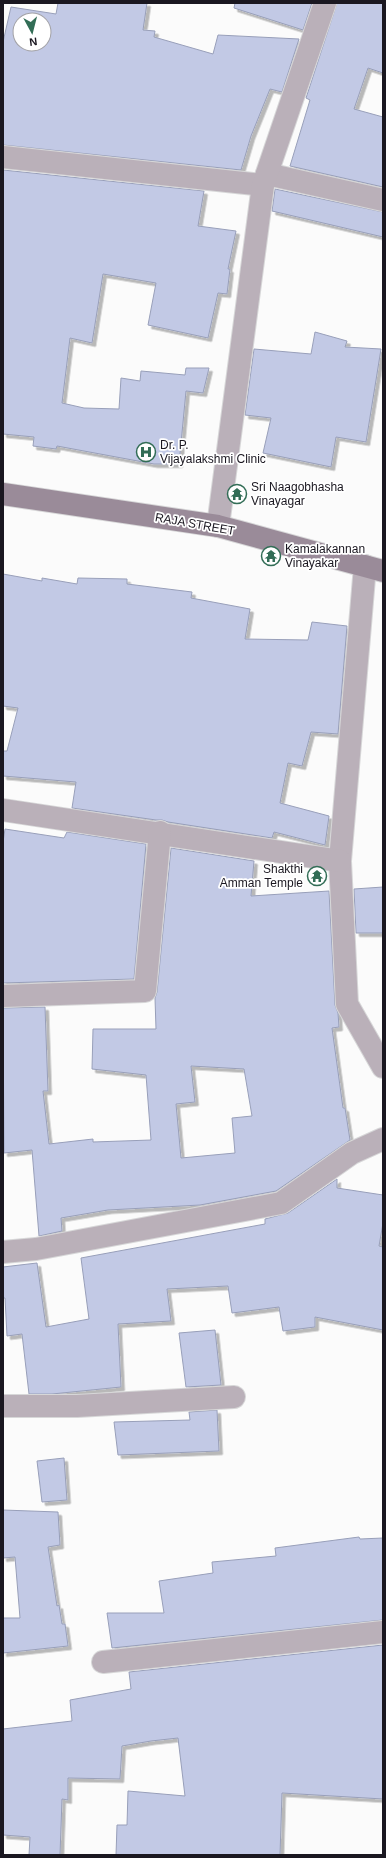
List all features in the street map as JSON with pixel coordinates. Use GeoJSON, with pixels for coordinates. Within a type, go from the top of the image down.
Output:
{"type":"FeatureCollection","features":[{"type":"Feature","properties":{"kind":"main road","name":"RAJA STREET"},"geometry":{"type":"LineString","coordinates":[[3,494],[218,526],[374,568]]}},
{"type":"Feature","properties":{"kind":"street"},"geometry":{"type":"LineString","coordinates":[[218,526],[265,179],[325,3]]}},
{"type":"Feature","properties":{"kind":"street"},"geometry":{"type":"LineString","coordinates":[[3,157],[265,179],[383,200]]}},
{"type":"Feature","properties":{"kind":"street"},"geometry":{"type":"LineString","coordinates":[[374,568],[340,861],[347,1004],[383,1067]]}},
{"type":"Feature","properties":{"kind":"street"},"geometry":{"type":"LineString","coordinates":[[3,810],[160,832],[340,861]]}},
{"type":"Feature","properties":{"kind":"street"},"geometry":{"type":"LineString","coordinates":[[3,996],[145,991],[160,832]]}},
{"type":"Feature","properties":{"kind":"street"},"geometry":{"type":"LineString","coordinates":[[3,1252],[36,1249],[280,1203],[352,1153],[383,1139]]}},
{"type":"Feature","properties":{"kind":"street"},"geometry":{"type":"LineString","coordinates":[[3,1406],[77,1406],[234,1397]]}},
{"type":"Feature","properties":{"kind":"street"},"geometry":{"type":"LineString","coordinates":[[103,1662],[383,1632]]}},
{"type":"Feature","properties":{"kind":"building"},"geometry":{"type":"Polygon","coordinates":[[[58,3],[147,3],[143,30],[155,31],[154,37],[213,54],[218,35],[299,39],[282,92],[270,89],[251,136],[241,170],[3,145],[3,42],[11,7],[43,12],[12,12],[12,52],[52,52],[52,13],[56,14],[58,3]]]}},
{"type":"Feature","properties":{"kind":"building"},"geometry":{"type":"Polygon","coordinates":[[[235,3],[312,3],[303,30],[234,8],[235,3]]]}},
{"type":"Feature","properties":{"kind":"building"},"geometry":{"type":"Polygon","coordinates":[[[337,3],[383,3],[383,73],[368,68],[354,109],[383,117],[383,187],[290,166],[310,100],[306,98],[337,3]]]}},
{"type":"Feature","properties":{"kind":"building"},"geometry":{"type":"Polygon","coordinates":[[[3,170],[204,191],[198,226],[236,231],[228,269],[230,269],[227,294],[218,293],[208,338],[148,325],[156,283],[103,274],[92,343],[70,338],[62,403],[84,408],[119,409],[121,378],[140,381],[141,371],[185,375],[186,368],[209,368],[203,393],[186,391],[179,464],[154,464],[57,446],[56,449],[33,446],[34,437],[3,434],[3,170]]]}},
{"type":"Feature","properties":{"kind":"building"},"geometry":{"type":"Polygon","coordinates":[[[275,189],[383,212],[383,237],[272,211],[275,189]]]}},
{"type":"Feature","properties":{"kind":"building"},"geometry":{"type":"Polygon","coordinates":[[[315,332],[347,341],[345,347],[381,349],[366,442],[336,437],[331,467],[263,453],[271,418],[245,415],[254,349],[311,354],[315,332]]]}},
{"type":"Feature","properties":{"kind":"building"},"geometry":{"type":"Polygon","coordinates":[[[3,574],[42,581],[42,578],[77,584],[78,578],[127,579],[127,584],[192,592],[191,598],[250,609],[245,639],[308,640],[312,622],[347,626],[338,734],[311,732],[302,766],[288,763],[280,803],[329,816],[325,845],[274,832],[272,838],[162,820],[72,808],[76,782],[3,776],[3,751],[7,751],[18,708],[3,706],[3,574]]]}},
{"type":"Feature","properties":{"kind":"building"},"geometry":{"type":"Polygon","coordinates":[[[5,829],[64,838],[67,832],[146,844],[134,979],[3,983],[3,842],[5,829]]]}},
{"type":"Feature","properties":{"kind":"building"},"geometry":{"type":"Polygon","coordinates":[[[171,848],[254,861],[251,896],[329,891],[335,1005],[338,1013],[339,1027],[332,1028],[343,1108],[345,1108],[350,1140],[276,1191],[200,1205],[108,1210],[61,1218],[62,1231],[39,1236],[32,1150],[4,1153],[3,1008],[45,1007],[48,1091],[43,1091],[49,1144],[93,1139],[93,1142],[151,1140],[146,1075],[92,1069],[93,1029],[156,1029],[155,998],[157,992],[171,848]],[[191,1066],[195,1102],[176,1104],[181,1158],[235,1153],[232,1118],[252,1116],[244,1069],[191,1066]]]}},
{"type":"Feature","properties":{"kind":"building"},"geometry":{"type":"Polygon","coordinates":[[[383,887],[383,933],[356,933],[354,889],[383,887]]]}},
{"type":"Feature","properties":{"kind":"building"},"geometry":{"type":"Polygon","coordinates":[[[337,1179],[337,1188],[383,1195],[383,1223],[379,1246],[383,1247],[383,1330],[315,1317],[315,1327],[283,1331],[279,1307],[232,1313],[228,1286],[167,1289],[171,1321],[118,1324],[121,1387],[52,1394],[29,1394],[22,1334],[7,1336],[5,1298],[3,1298],[3,1267],[37,1263],[46,1327],[89,1319],[81,1258],[265,1224],[265,1219],[288,1213],[337,1179]]]}},
{"type":"Feature","properties":{"kind":"building"},"geometry":{"type":"Polygon","coordinates":[[[215,1330],[221,1385],[186,1387],[179,1333],[215,1330]]]}},
{"type":"Feature","properties":{"kind":"building"},"geometry":{"type":"Polygon","coordinates":[[[217,1410],[219,1451],[118,1455],[114,1422],[190,1420],[189,1412],[217,1410]]]}},
{"type":"Feature","properties":{"kind":"building"},"geometry":{"type":"Polygon","coordinates":[[[64,1458],[67,1500],[42,1502],[37,1461],[64,1458]]]}},
{"type":"Feature","properties":{"kind":"building"},"geometry":{"type":"Polygon","coordinates":[[[3,1510],[58,1512],[60,1545],[48,1547],[57,1606],[59,1605],[62,1624],[65,1624],[68,1646],[3,1653],[3,1618],[20,1618],[15,1557],[3,1558],[3,1510]]]}},
{"type":"Feature","properties":{"kind":"building"},"geometry":{"type":"Polygon","coordinates":[[[359,1537],[360,1539],[383,1538],[383,1620],[112,1648],[107,1613],[164,1613],[159,1581],[213,1573],[212,1562],[276,1556],[275,1548],[359,1537]]]}},
{"type":"Feature","properties":{"kind":"building"},"geometry":{"type":"Polygon","coordinates":[[[383,1645],[383,1799],[282,1793],[280,1855],[116,1855],[117,1825],[127,1825],[128,1791],[185,1796],[178,1738],[122,1746],[120,1779],[68,1778],[68,1800],[62,1799],[60,1855],[29,1855],[30,1837],[3,1835],[3,1729],[72,1721],[70,1700],[131,1689],[129,1672],[383,1645]]]}},
{"type":"Feature","properties":{"kind":"place","name":"Dr. P. Vijayalakshmi Clinic"},"geometry":{"type":"Point","coordinates":[146,452]}},
{"type":"Feature","properties":{"kind":"place","name":"Sri Naagobhasha Vinayagar"},"geometry":{"type":"Point","coordinates":[237,494]}},
{"type":"Feature","properties":{"kind":"place","name":"Kamalakannan Vinayakar"},"geometry":{"type":"Point","coordinates":[271,556]}},
{"type":"Feature","properties":{"kind":"place","name":"Shakthi Amman Temple"},"geometry":{"type":"Point","coordinates":[317,876]}}]}
